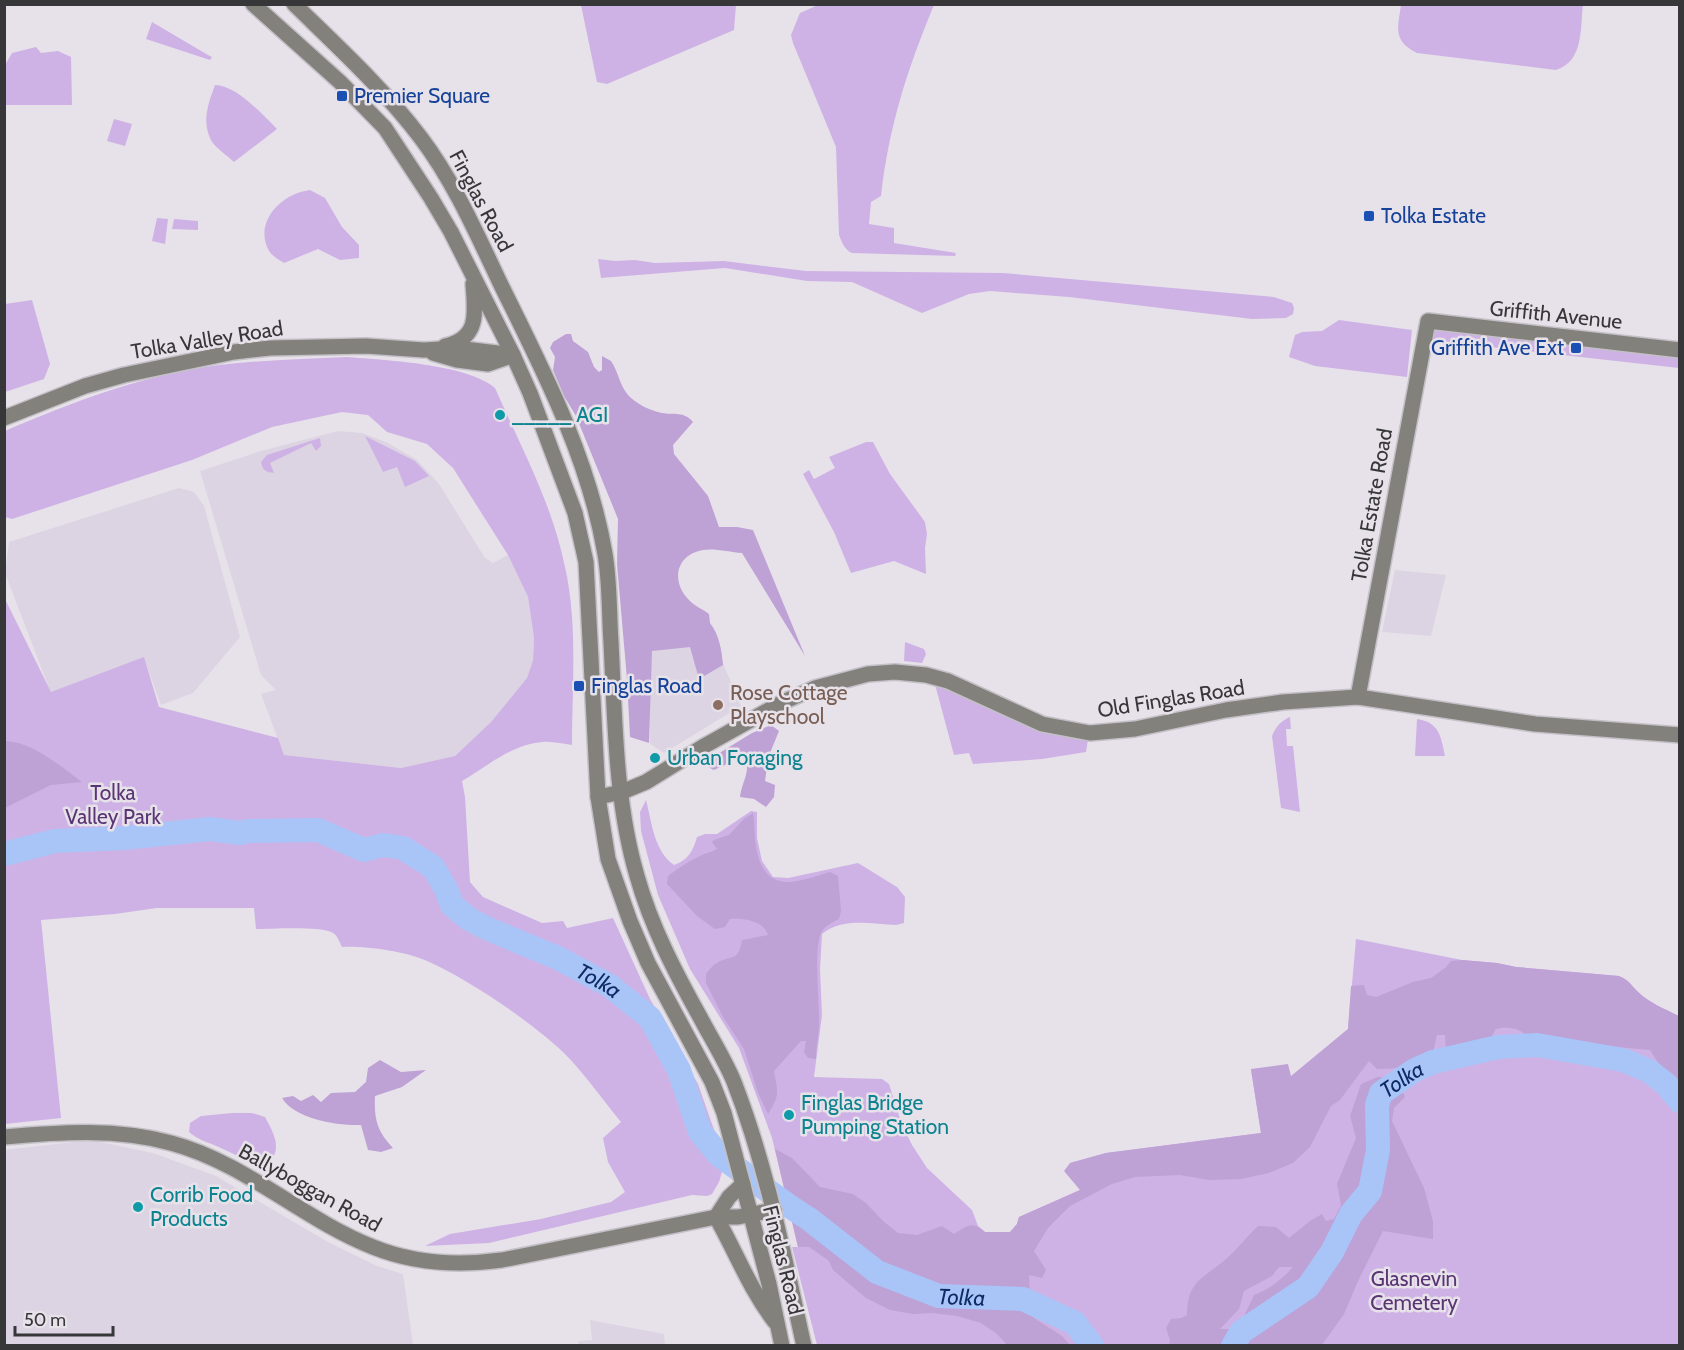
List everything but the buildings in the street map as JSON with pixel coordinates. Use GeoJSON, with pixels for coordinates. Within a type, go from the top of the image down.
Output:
{"type":"FeatureCollection","features":[{"type":"Feature","properties":{"kind":"main road","name":"Finglas Road"},"geometry":{"type":"LineString","coordinates":[[253,4],[340,82],[385,128],[431,198],[513,355],[533,402],[575,513],[586,562],[598,798],[608,859],[648,963],[712,1082],[724,1113],[782,1346]]}},
{"type":"Feature","properties":{"kind":"main road","name":"Finglas Road"},"geometry":{"type":"LineString","coordinates":[[294,4],[384,94],[424,141],[470,219],[578,450],[605,555],[615,739],[628,841],[637,877],[653,924],[676,974],[732,1078],[752,1133],[774,1210],[804,1346]]}},
{"type":"Feature","properties":{"kind":"main road"},"geometry":{"type":"LineString","coordinates":[[424,350],[454,344],[473,327],[475,321],[473,278]]}},
{"type":"Feature","properties":{"kind":"main road","name":"Griffith Avenue"},"geometry":{"type":"LineString","coordinates":[[1428,321],[1680,350]]}},
{"type":"Feature","properties":{"kind":"main road","name":"Tolka Estate Road"},"geometry":{"type":"LineString","coordinates":[[1358,697],[1428,321]]}},
{"type":"Feature","properties":{"kind":"main road"},"geometry":{"type":"LineString","coordinates":[[513,355],[530,344]]}},
{"type":"Feature","properties":{"kind":"main road","name":"Tolka Valley Road"},"geometry":{"type":"LineString","coordinates":[[4,418],[105,380],[234,352],[270,348],[366,346],[424,350],[457,348],[513,355]]}},
{"type":"Feature","properties":{"kind":"main road","name":"Old Finglas Road"},"geometry":{"type":"LineString","coordinates":[[598,798],[622,792],[646,782],[783,702],[815,688],[868,674],[895,672],[926,675],[948,681],[1042,724],[1090,733],[1135,729],[1226,710],[1283,702],[1358,697],[1535,724],[1680,735]]}},
{"type":"Feature","properties":{"kind":"main road","name":"Ballyboggan Road"},"geometry":{"type":"LineString","coordinates":[[4,1137],[60,1132],[111,1133],[172,1143],[214,1159],[242,1173],[347,1235],[384,1251],[428,1262],[474,1263],[502,1260],[716,1218],[751,1215],[774,1210]]}},
{"type":"Feature","properties":{"kind":"main road"},"geometry":{"type":"LineString","coordinates":[[743,1184],[729,1197],[716,1218],[760,1303],[778,1326]]}},
{"type":"Feature","properties":{"kind":"shaded area"},"geometry":{"type":"Polygon","coordinates":[[[566,334],[571,334],[573,341],[588,352],[594,367],[599,372],[602,370],[602,356],[611,361],[625,391],[635,401],[658,412],[682,415],[693,422],[673,445],[674,454],[708,496],[719,527],[753,530],[805,656],[742,553],[712,549],[686,557],[679,570],[680,585],[683,593],[691,602],[709,614],[710,623],[720,643],[723,665],[699,679],[690,647],[652,651],[649,743],[630,737],[617,564],[618,519],[576,416],[553,370],[555,357],[550,348],[553,342],[566,334]]]}},
{"type":"Feature","properties":{"kind":"shaded area"},"geometry":{"type":"Polygon","coordinates":[[[338,431],[362,433],[386,442],[417,460],[439,484],[485,558],[493,563],[508,555],[528,597],[534,638],[533,660],[527,678],[491,722],[455,756],[401,768],[284,755],[261,694],[276,690],[261,675],[200,471],[261,451],[338,431]]]}},
{"type":"Feature","properties":{"kind":"shaded area"},"geometry":{"type":"Polygon","coordinates":[[[179,488],[194,492],[204,506],[240,637],[193,693],[161,705],[144,658],[51,693],[5,573],[9,542],[179,488]]]}},
{"type":"Feature","properties":{"kind":"shaded area"},"geometry":{"type":"Polygon","coordinates":[[[1395,570],[1446,575],[1431,636],[1382,632],[1395,570]]]}},
{"type":"Feature","properties":{"kind":"shaded area"},"geometry":{"type":"Polygon","coordinates":[[[690,642],[722,661],[741,706],[664,753],[650,744],[650,648],[690,642]]]}},
{"type":"Feature","properties":{"kind":"shaded area"},"geometry":{"type":"Polygon","coordinates":[[[771,725],[779,731],[768,758],[765,781],[775,785],[774,797],[766,807],[754,799],[740,797],[746,773],[746,757],[731,757],[727,764],[714,770],[704,765],[708,760],[752,733],[771,725]]]}},
{"type":"Feature","properties":{"kind":"shaded area"},"geometry":{"type":"Polygon","coordinates":[[[5,741],[15,742],[36,750],[82,782],[51,785],[5,808],[5,741]]]}},
{"type":"Feature","properties":{"kind":"shaded area"},"geometry":{"type":"Polygon","coordinates":[[[753,813],[756,847],[766,873],[783,882],[793,882],[830,872],[838,876],[841,911],[839,919],[822,931],[817,952],[819,1027],[816,1059],[808,1058],[804,1052],[806,1041],[801,1041],[774,1071],[777,1094],[775,1103],[768,1114],[758,1093],[744,1049],[723,1017],[706,983],[706,974],[711,968],[722,960],[734,957],[739,952],[742,940],[768,935],[766,930],[753,921],[741,919],[730,919],[725,927],[715,929],[697,916],[667,884],[668,876],[694,859],[717,849],[712,842],[714,840],[729,835],[753,813]]]}},
{"type":"Feature","properties":{"kind":"shaded area"},"geometry":{"type":"Polygon","coordinates":[[[1462,960],[1619,976],[1625,979],[1647,999],[1679,1016],[1679,1095],[1650,1050],[1531,1039],[1523,1032],[1510,1028],[1496,1029],[1486,1046],[1446,1051],[1445,1035],[1437,1035],[1432,1057],[1419,1063],[1377,1069],[1369,1061],[1340,1100],[1331,1106],[1310,1147],[1293,1163],[1269,1173],[1241,1179],[1209,1180],[1180,1175],[1135,1177],[1112,1184],[1070,1206],[1048,1228],[1034,1251],[1046,1270],[1042,1278],[1029,1275],[1034,1318],[1062,1336],[1070,1345],[1007,1345],[997,1334],[981,1323],[957,1316],[932,1313],[913,1314],[890,1310],[866,1298],[833,1270],[829,1261],[809,1247],[798,1247],[775,1149],[792,1158],[820,1187],[853,1194],[898,1233],[917,1235],[942,1226],[954,1234],[970,1225],[985,1232],[1010,1232],[1017,1224],[1019,1217],[1080,1190],[1064,1171],[1070,1163],[1106,1153],[1261,1133],[1251,1069],[1288,1064],[1291,1076],[1348,1029],[1351,986],[1364,985],[1367,995],[1376,997],[1413,982],[1431,978],[1451,961],[1462,960]]]}},
{"type":"Feature","properties":{"kind":"shaded area"},"geometry":{"type":"Polygon","coordinates":[[[380,1060],[401,1072],[426,1070],[402,1087],[375,1096],[378,1124],[383,1136],[393,1148],[381,1152],[368,1150],[361,1125],[341,1124],[306,1116],[288,1105],[282,1098],[293,1096],[301,1101],[313,1095],[321,1102],[331,1093],[355,1092],[366,1082],[368,1068],[380,1060]]]}},
{"type":"Feature","properties":{"kind":"shaded area"},"geometry":{"type":"Polygon","coordinates":[[[1378,1077],[1397,1078],[1405,1097],[1394,1108],[1392,1121],[1424,1188],[1433,1221],[1433,1239],[1383,1231],[1344,1314],[1322,1345],[1169,1345],[1170,1340],[1166,1328],[1171,1319],[1187,1315],[1190,1295],[1197,1282],[1229,1256],[1258,1226],[1276,1227],[1289,1238],[1322,1214],[1326,1221],[1334,1219],[1341,1205],[1337,1184],[1356,1138],[1350,1116],[1361,1084],[1378,1077]],[[1279,1267],[1272,1276],[1244,1291],[1239,1309],[1220,1329],[1230,1329],[1244,1316],[1254,1295],[1275,1284],[1293,1267],[1279,1267]]]}},
{"type":"Feature","properties":{"kind":"shaded area"},"geometry":{"type":"Polygon","coordinates":[[[91,1140],[153,1153],[216,1176],[328,1242],[377,1266],[403,1274],[413,1345],[5,1345],[4,1150],[91,1140]]]}},
{"type":"Feature","properties":{"kind":"shaded area"},"geometry":{"type":"Polygon","coordinates":[[[590,1320],[664,1334],[665,1345],[579,1345],[578,1341],[592,1340],[590,1320]]]}},
{"type":"Feature","properties":{"kind":"green space"},"geometry":{"type":"Polygon","coordinates":[[[581,5],[736,5],[734,30],[607,84],[597,82],[581,5]]]}},
{"type":"Feature","properties":{"kind":"green space"},"geometry":{"type":"Polygon","coordinates":[[[818,5],[934,5],[915,52],[900,99],[884,170],[881,196],[871,202],[869,224],[894,228],[894,243],[956,253],[955,256],[852,253],[843,243],[839,235],[836,147],[791,35],[800,13],[818,5]]]}},
{"type":"Feature","properties":{"kind":"green space"},"geometry":{"type":"Polygon","coordinates":[[[1401,5],[1583,5],[1581,34],[1572,59],[1565,66],[1556,70],[1417,53],[1404,44],[1398,33],[1401,5]]]}},
{"type":"Feature","properties":{"kind":"green space"},"geometry":{"type":"Polygon","coordinates":[[[152,22],[212,57],[210,60],[146,39],[152,22]]]}},
{"type":"Feature","properties":{"kind":"green space"},"geometry":{"type":"Polygon","coordinates":[[[36,47],[41,53],[58,51],[71,57],[72,105],[5,105],[5,65],[12,53],[36,47]]]}},
{"type":"Feature","properties":{"kind":"green space"},"geometry":{"type":"Polygon","coordinates":[[[215,85],[223,86],[240,95],[277,129],[234,162],[212,142],[207,128],[208,106],[215,85]]]}},
{"type":"Feature","properties":{"kind":"green space"},"geometry":{"type":"Polygon","coordinates":[[[114,119],[132,124],[125,146],[107,141],[114,119]]]}},
{"type":"Feature","properties":{"kind":"green space"},"geometry":{"type":"Polygon","coordinates":[[[310,190],[325,198],[342,227],[359,245],[359,258],[340,260],[318,249],[284,263],[270,253],[265,240],[265,230],[273,211],[290,197],[310,190]]]}},
{"type":"Feature","properties":{"kind":"green space"},"geometry":{"type":"Polygon","coordinates":[[[157,218],[168,219],[165,244],[152,241],[157,218]]]}},
{"type":"Feature","properties":{"kind":"green space"},"geometry":{"type":"Polygon","coordinates":[[[174,219],[198,221],[198,230],[172,229],[174,219]]]}},
{"type":"Feature","properties":{"kind":"green space"},"geometry":{"type":"Polygon","coordinates":[[[598,259],[655,263],[724,261],[806,271],[1003,273],[1274,297],[1292,303],[1294,308],[1293,314],[1286,318],[1252,319],[1069,297],[990,291],[969,294],[922,313],[852,282],[807,281],[725,268],[601,278],[598,259]]]}},
{"type":"Feature","properties":{"kind":"green space"},"geometry":{"type":"Polygon","coordinates":[[[32,300],[50,364],[44,379],[5,392],[5,304],[32,300]]]}},
{"type":"Feature","properties":{"kind":"green space"},"geometry":{"type":"Polygon","coordinates":[[[1339,320],[1412,330],[1407,377],[1315,366],[1289,357],[1295,335],[1302,332],[1322,331],[1339,320]]]}},
{"type":"Feature","properties":{"kind":"green space"},"geometry":{"type":"Polygon","coordinates":[[[1431,321],[1679,351],[1679,368],[1427,340],[1431,321]]]}},
{"type":"Feature","properties":{"kind":"green space","name":"Tolka Valley Park"},"geometry":{"type":"Polygon","coordinates":[[[347,357],[446,368],[466,373],[495,388],[535,476],[559,543],[569,589],[573,633],[572,745],[546,742],[521,747],[462,781],[470,882],[483,897],[542,923],[563,921],[567,928],[613,918],[650,999],[698,1084],[724,1165],[719,1182],[712,1194],[692,1195],[489,1243],[425,1246],[450,1234],[541,1219],[611,1202],[625,1192],[608,1162],[603,1138],[621,1122],[563,1052],[516,1014],[461,978],[407,954],[373,948],[342,947],[335,934],[325,930],[256,929],[254,908],[157,908],[41,920],[61,1118],[5,1124],[4,597],[51,692],[144,657],[159,707],[278,738],[284,755],[401,768],[455,756],[491,722],[527,678],[533,660],[534,638],[528,597],[508,555],[453,468],[427,444],[387,432],[368,415],[342,412],[272,427],[192,460],[12,519],[5,517],[5,431],[110,390],[164,375],[235,363],[347,357]]]}},
{"type":"Feature","properties":{"kind":"green space"},"geometry":{"type":"Polygon","coordinates":[[[365,436],[415,461],[429,476],[405,487],[397,467],[383,472],[365,436]]]}},
{"type":"Feature","properties":{"kind":"green space"},"geometry":{"type":"Polygon","coordinates":[[[320,438],[321,446],[316,451],[311,443],[270,463],[274,473],[264,469],[261,462],[267,455],[320,438]]]}},
{"type":"Feature","properties":{"kind":"green space"},"geometry":{"type":"Polygon","coordinates":[[[866,442],[873,442],[890,474],[925,522],[926,574],[894,561],[851,573],[834,532],[803,474],[809,470],[814,479],[835,468],[829,457],[866,442]]]}},
{"type":"Feature","properties":{"kind":"green space"},"geometry":{"type":"Polygon","coordinates":[[[905,642],[924,649],[926,654],[922,663],[904,661],[905,642]]]}},
{"type":"Feature","properties":{"kind":"green space"},"geometry":{"type":"Polygon","coordinates":[[[933,677],[1089,733],[1086,752],[1042,759],[973,764],[969,753],[954,755],[933,677]]]}},
{"type":"Feature","properties":{"kind":"green space"},"geometry":{"type":"Polygon","coordinates":[[[1290,717],[1291,729],[1286,729],[1287,746],[1293,746],[1300,812],[1281,808],[1272,736],[1279,724],[1290,717]]]}},
{"type":"Feature","properties":{"kind":"green space"},"geometry":{"type":"Polygon","coordinates":[[[1417,719],[1430,723],[1438,731],[1445,756],[1415,756],[1417,719]]]}},
{"type":"Feature","properties":{"kind":"green space","name":"Glasnevin Cemetery"},"geometry":{"type":"Polygon","coordinates":[[[646,800],[658,844],[667,859],[674,865],[689,854],[697,837],[717,834],[751,811],[757,812],[757,838],[762,861],[773,877],[788,878],[858,863],[897,887],[905,897],[904,923],[896,925],[848,923],[822,934],[820,969],[822,1015],[814,1077],[882,1079],[889,1084],[901,1122],[912,1145],[927,1168],[972,1210],[978,1226],[985,1232],[1010,1232],[1017,1224],[1019,1217],[1080,1190],[1070,1163],[1106,1153],[1261,1133],[1251,1070],[1291,1077],[1348,1029],[1356,939],[1462,960],[1623,978],[1647,999],[1679,1016],[1679,1345],[817,1345],[792,1247],[798,1247],[772,1138],[739,1048],[690,969],[658,895],[641,831],[640,812],[646,800]]]}},
{"type":"Feature","properties":{"kind":"green space"},"geometry":{"type":"Polygon","coordinates":[[[252,1113],[265,1117],[275,1137],[276,1150],[274,1156],[262,1167],[201,1140],[189,1132],[190,1123],[201,1116],[252,1113]]]}},
{"type":"Feature","properties":{"kind":"waterway","name":"Tolka"},"geometry":{"type":"LineString","coordinates":[[4,854],[55,841],[124,838],[210,829],[240,833],[318,830],[364,850],[383,845],[403,848],[433,867],[452,905],[469,919],[558,958],[610,986],[650,1018],[679,1070],[700,1132],[719,1155],[809,1219],[877,1272],[939,1296],[1023,1299],[1075,1323],[1092,1346]]}},
{"type":"Feature","properties":{"kind":"waterway","name":"Tolka"},"geometry":{"type":"LineString","coordinates":[[1233,1346],[1241,1332],[1308,1287],[1332,1252],[1351,1214],[1370,1191],[1378,1150],[1377,1105],[1381,1093],[1415,1070],[1433,1062],[1498,1047],[1537,1045],[1623,1060],[1649,1071],[1666,1084],[1680,1101]]}},
{"type":"Feature","properties":{"kind":"place","name":"Premier Square"},"geometry":{"type":"Point","coordinates":[342,96]}},
{"type":"Feature","properties":{"kind":"place","name":"Tolka Estate"},"geometry":{"type":"Point","coordinates":[1369,216]}},
{"type":"Feature","properties":{"kind":"place","name":"Griffith Ave Ext"},"geometry":{"type":"Point","coordinates":[1576,348]}},
{"type":"Feature","properties":{"kind":"place","name":"_____ AGI"},"geometry":{"type":"Point","coordinates":[500,415]}},
{"type":"Feature","properties":{"kind":"place","name":"Finglas Road"},"geometry":{"type":"Point","coordinates":[579,686]}},
{"type":"Feature","properties":{"kind":"place","name":"Rose Cottage Playschool"},"geometry":{"type":"Point","coordinates":[718,705]}},
{"type":"Feature","properties":{"kind":"place","name":"Urban Foraging"},"geometry":{"type":"Point","coordinates":[655,758]}},
{"type":"Feature","properties":{"kind":"place","name":"Finglas Bridge Pumping Station"},"geometry":{"type":"Point","coordinates":[789,1115]}},
{"type":"Feature","properties":{"kind":"place","name":"Corrib Food Products"},"geometry":{"type":"Point","coordinates":[138,1207]}}]}
